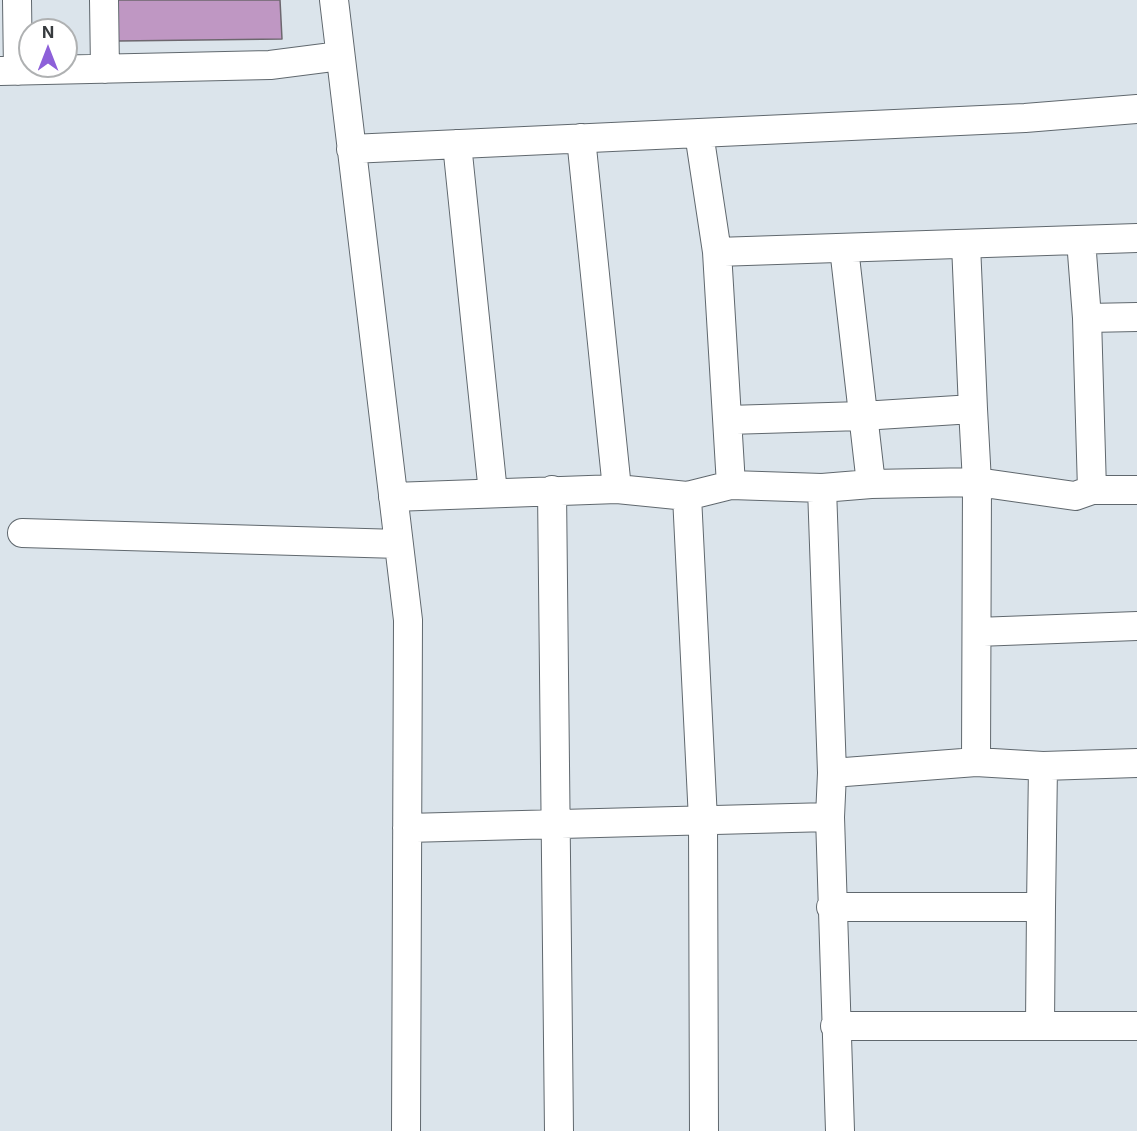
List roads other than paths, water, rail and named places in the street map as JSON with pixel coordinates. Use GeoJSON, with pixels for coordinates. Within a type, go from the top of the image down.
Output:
{"type":"FeatureCollection","features":[{"type":"Feature","properties":{"kind":"street"},"geometry":{"type":"LineString","coordinates":[[17,0],[9,71],[270,65],[340,56]]}},
{"type":"Feature","properties":{"kind":"street"},"geometry":{"type":"LineString","coordinates":[[104,0],[105,69]]}},
{"type":"Feature","properties":{"kind":"street"},"geometry":{"type":"LineString","coordinates":[[334,0],[408,620],[406,1131]]}},
{"type":"Feature","properties":{"kind":"street"},"geometry":{"type":"LineString","coordinates":[[351,149],[1025,118],[1137,109]]}},
{"type":"Feature","properties":{"kind":"street"},"geometry":{"type":"LineString","coordinates":[[699,133],[717,252],[731,485]]}},
{"type":"Feature","properties":{"kind":"street"},"geometry":{"type":"LineString","coordinates":[[581,138],[617,489]]}},
{"type":"Feature","properties":{"kind":"street"},"geometry":{"type":"LineString","coordinates":[[457,144],[493,493]]}},
{"type":"Feature","properties":{"kind":"street"},"geometry":{"type":"LineString","coordinates":[[717,252],[1137,238]]}},
{"type":"Feature","properties":{"kind":"street"},"geometry":{"type":"LineString","coordinates":[[1081,240],[1087,318],[1092,490]]}},
{"type":"Feature","properties":{"kind":"street"},"geometry":{"type":"LineString","coordinates":[[966,244],[977,482],[976,762]]}},
{"type":"Feature","properties":{"kind":"street"},"geometry":{"type":"LineString","coordinates":[[844,248],[871,484]]}},
{"type":"Feature","properties":{"kind":"street"},"geometry":{"type":"LineString","coordinates":[[1087,318],[1137,317]]}},
{"type":"Feature","properties":{"kind":"street"},"geometry":{"type":"LineString","coordinates":[[728,420],[862,416],[973,409]]}},
{"type":"Feature","properties":{"kind":"street"},"geometry":{"type":"LineString","coordinates":[[393,497],[552,489],[617,489],[687,496],[731,485],[822,488],[871,484],[977,482],[1075,496],[1092,490],[1137,490]]}},
{"type":"Feature","properties":{"kind":"street"},"geometry":{"type":"LineString","coordinates":[[822,488],[832,773],[831,907],[840,1131]]}},
{"type":"Feature","properties":{"kind":"street"},"geometry":{"type":"LineString","coordinates":[[552,489],[559,1131]]}},
{"type":"Feature","properties":{"kind":"street"},"geometry":{"type":"LineString","coordinates":[[687,496],[703,820],[704,1131]]}},
{"type":"Feature","properties":{"kind":"street"},"geometry":{"type":"LineString","coordinates":[[22,533],[399,544]]}},
{"type":"Feature","properties":{"kind":"street"},"geometry":{"type":"LineString","coordinates":[[976,632],[1137,626]]}},
{"type":"Feature","properties":{"kind":"street"},"geometry":{"type":"LineString","coordinates":[[832,773],[976,762],[1043,766],[1137,763]]}},
{"type":"Feature","properties":{"kind":"street"},"geometry":{"type":"LineString","coordinates":[[1040,1025],[1043,766]]}},
{"type":"Feature","properties":{"kind":"street"},"geometry":{"type":"LineString","coordinates":[[408,828],[830,817]]}},
{"type":"Feature","properties":{"kind":"street"},"geometry":{"type":"LineString","coordinates":[[831,907],[1041,907]]}},
{"type":"Feature","properties":{"kind":"street"},"geometry":{"type":"LineString","coordinates":[[835,1026],[1137,1026]]}}]}
